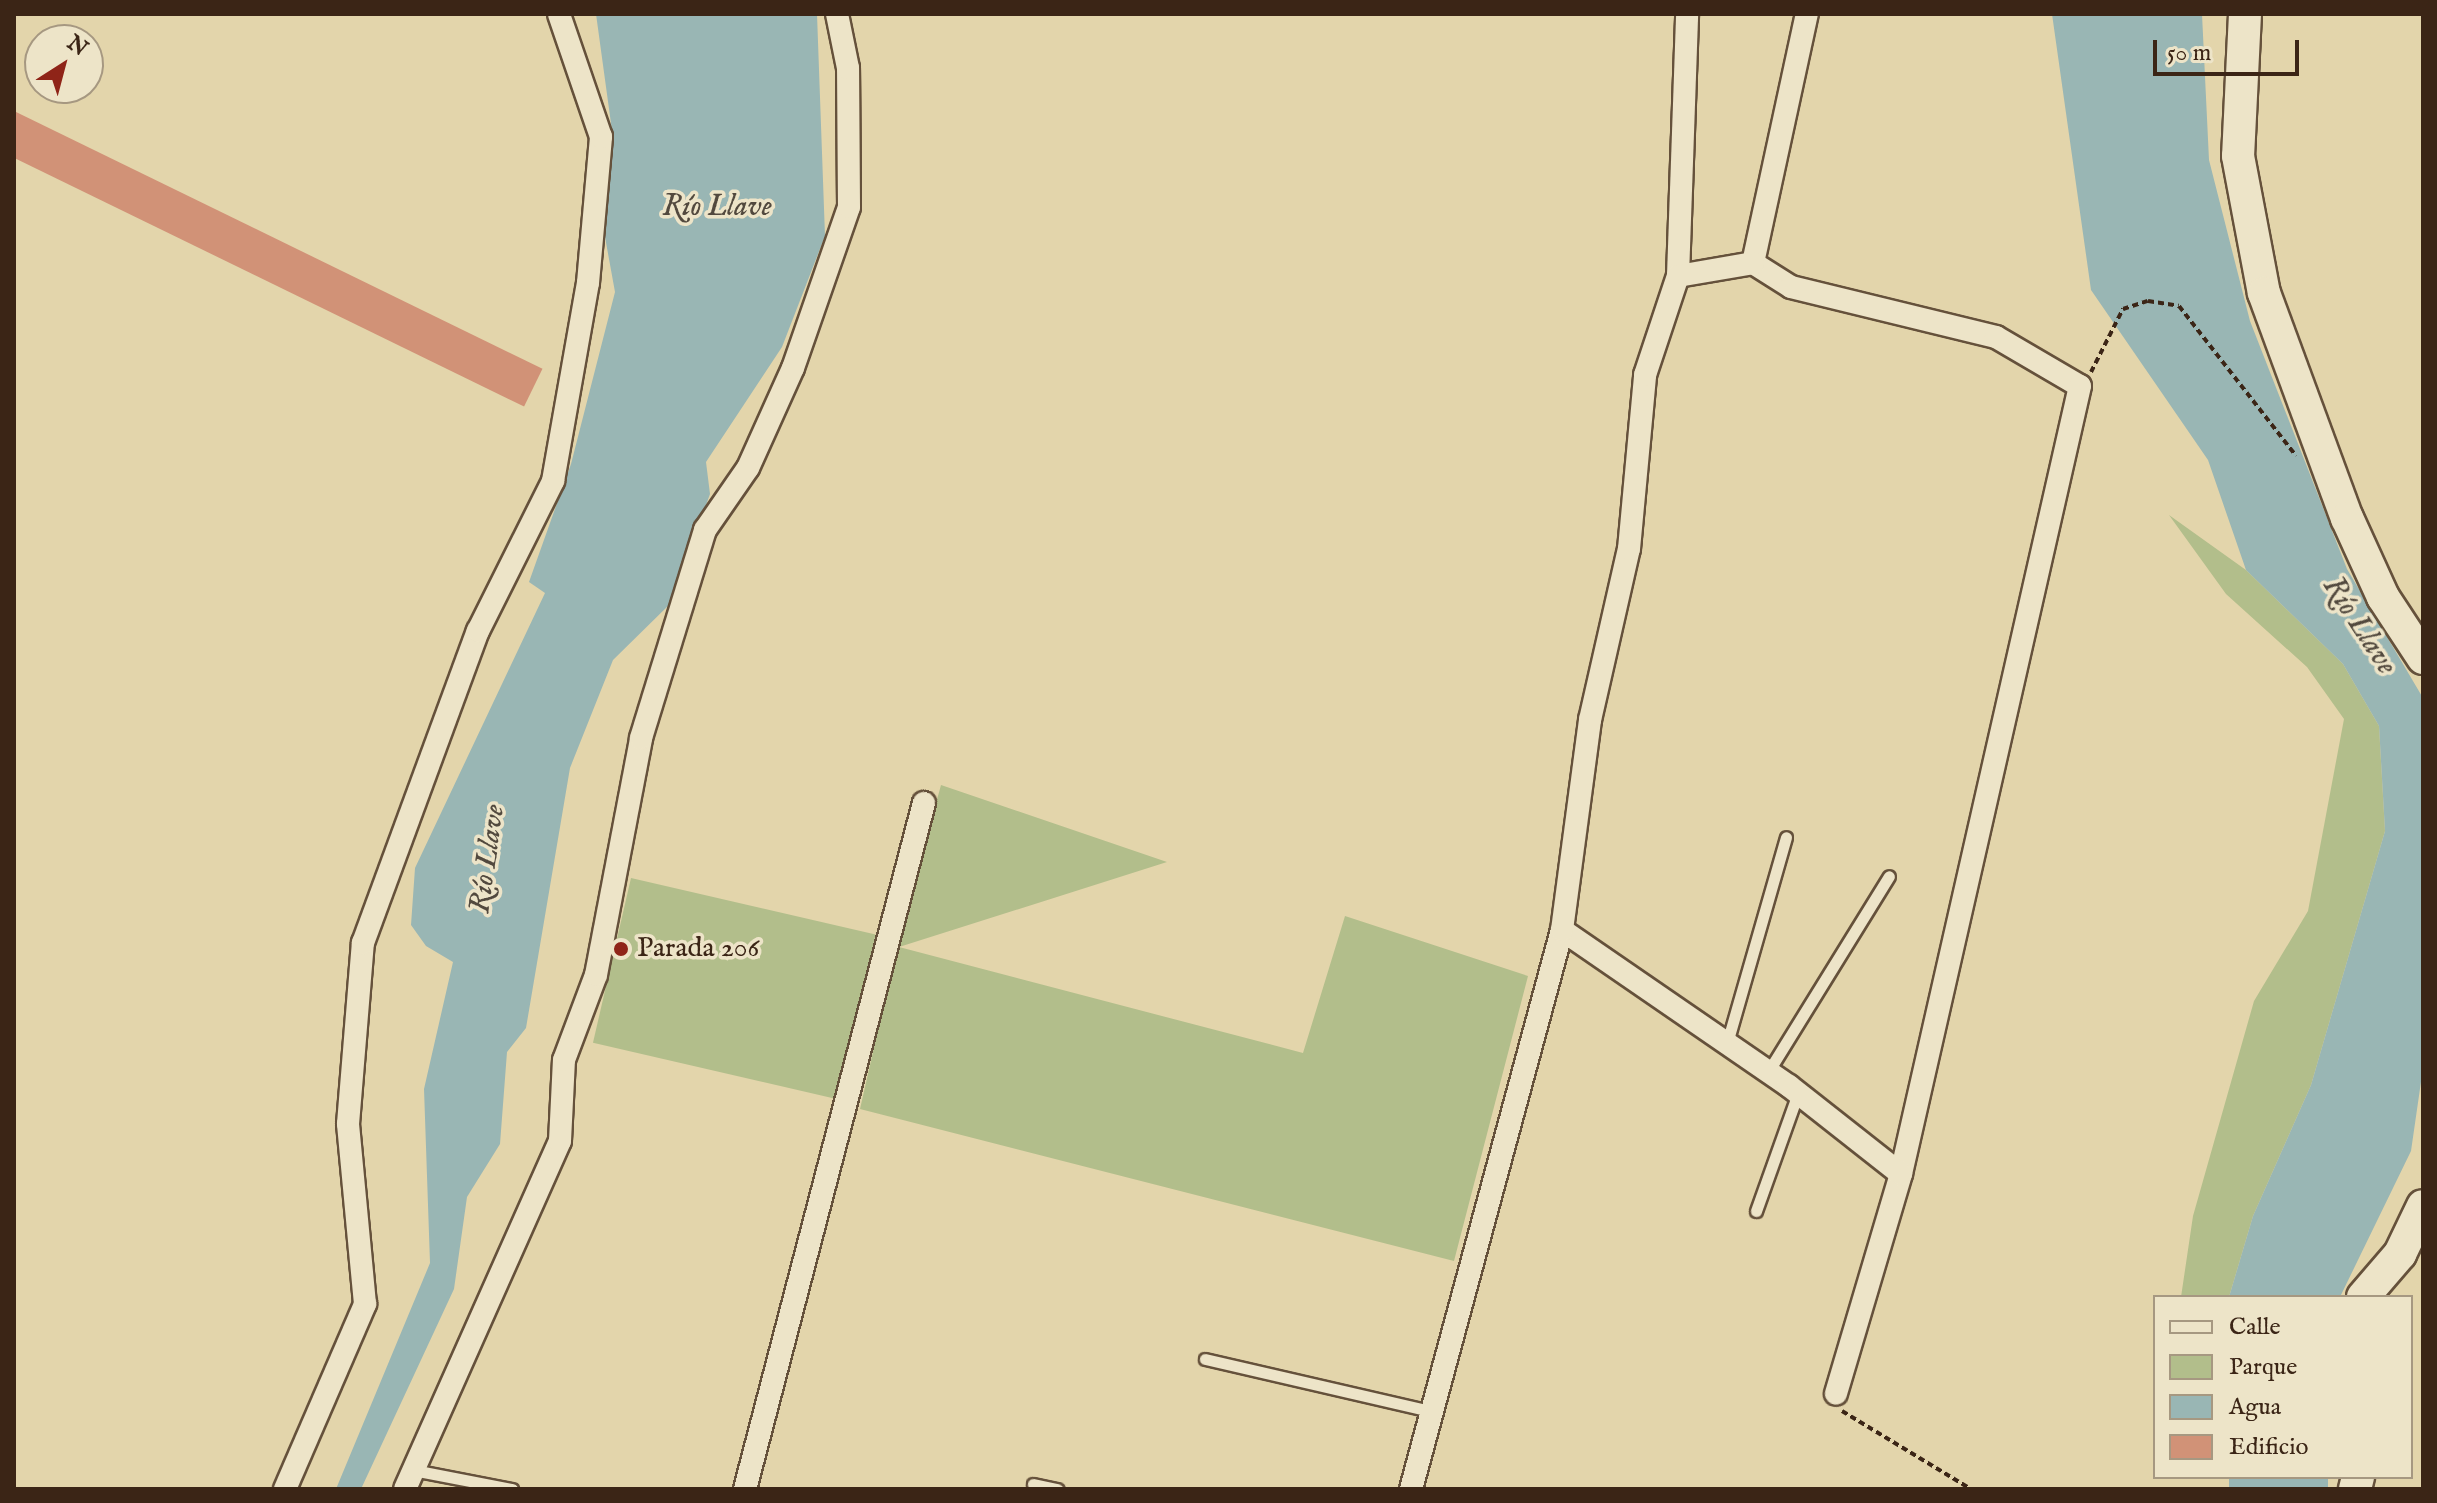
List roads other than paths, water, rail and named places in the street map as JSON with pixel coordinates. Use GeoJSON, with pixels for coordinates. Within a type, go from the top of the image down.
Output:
{"type":"FeatureCollection","features":[{"type":"Feature","properties":{"kind":"street"},"geometry":{"type":"LineString","coordinates":[[285,1489],[365,1304],[348,1124],[363,943],[478,631],[553,481],[588,283],[601,137],[559,14]]}},
{"type":"Feature","properties":{"kind":"street"},"geometry":{"type":"LineString","coordinates":[[409,1480],[560,1141],[564,1060],[596,975],[641,738],[705,530],[748,468],[793,368],[849,207],[848,68],[837,14]]}},
{"type":"Feature","properties":{"kind":"street"},"geometry":{"type":"LineString","coordinates":[[1411,1489],[1435,1412],[1562,930],[1590,720],[1629,549],[1645,375],[1678,276],[1687,14]]}},
{"type":"Feature","properties":{"kind":"street"},"geometry":{"type":"LineString","coordinates":[[1753,263],[1807,14]]}},
{"type":"Feature","properties":{"kind":"street"},"geometry":{"type":"LineString","coordinates":[[2245,14],[2238,156],[2264,293],[2347,518],[2383,597],[2423,658]]}},
{"type":"Feature","properties":{"kind":"street"},"geometry":{"type":"LineString","coordinates":[[1678,276],[1753,263],[1791,287],[1996,337],[2080,386],[1901,1174],[1836,1394]]}},
{"type":"Feature","properties":{"kind":"street"},"geometry":{"type":"LineString","coordinates":[[745,1489],[924,803]]}},
{"type":"Feature","properties":{"kind":"street"},"geometry":{"type":"LineString","coordinates":[[1562,930],[1798,1093],[1901,1174]]}},
{"type":"Feature","properties":{"kind":"street"},"geometry":{"type":"LineString","coordinates":[[2365,1295],[2400,1254],[2423,1206]]}},
{"type":"Feature","properties":{"kind":"lane"},"geometry":{"type":"LineString","coordinates":[[1727,1044],[1786,837]]}},
{"type":"Feature","properties":{"kind":"lane"},"geometry":{"type":"LineString","coordinates":[[1768,1072],[1889,876]]}},
{"type":"Feature","properties":{"kind":"lane"},"geometry":{"type":"LineString","coordinates":[[1756,1211],[1798,1093]]}},
{"type":"Feature","properties":{"kind":"lane"},"geometry":{"type":"LineString","coordinates":[[1205,1359],[1435,1412]]}},
{"type":"Feature","properties":{"kind":"lane"},"geometry":{"type":"LineString","coordinates":[[409,1480],[512,1489]]}},
{"type":"Feature","properties":{"kind":"lane"},"geometry":{"type":"LineString","coordinates":[[1033,1484],[1057,1489]]}},
{"type":"Feature","properties":{"kind":"water","name":"Río Llave"},"geometry":{"type":"Polygon","coordinates":[[[596,14],[817,14],[825,236],[782,347],[706,462],[710,494],[671,603],[613,660],[570,768],[526,1028],[507,1052],[500,1144],[467,1197],[454,1289],[361,1489],[336,1489],[430,1263],[424,1089],[453,962],[426,946],[411,925],[415,868],[545,593],[529,582],[571,464],[615,292],[605,237],[613,138],[596,14]]]}},
{"type":"Feature","properties":{"kind":"water","name":"Río Llave"},"geometry":{"type":"Polygon","coordinates":[[[2052,14],[2202,14],[2209,160],[2250,321],[2347,569],[2423,698],[2423,1068],[2411,1151],[2341,1295],[2230,1295],[2253,1216],[2311,1085],[2385,831],[2379,726],[2343,664],[2246,570],[2208,460],[2091,290],[2052,14]]]}},
{"type":"Feature","properties":{"kind":"water"},"geometry":{"type":"Polygon","coordinates":[[[2229,1479],[2328,1479],[2328,1489],[2229,1489],[2229,1479]]]}},
{"type":"Feature","properties":{"kind":"place","name":"Parada 206"},"geometry":{"type":"Point","coordinates":[621,949]}}]}
